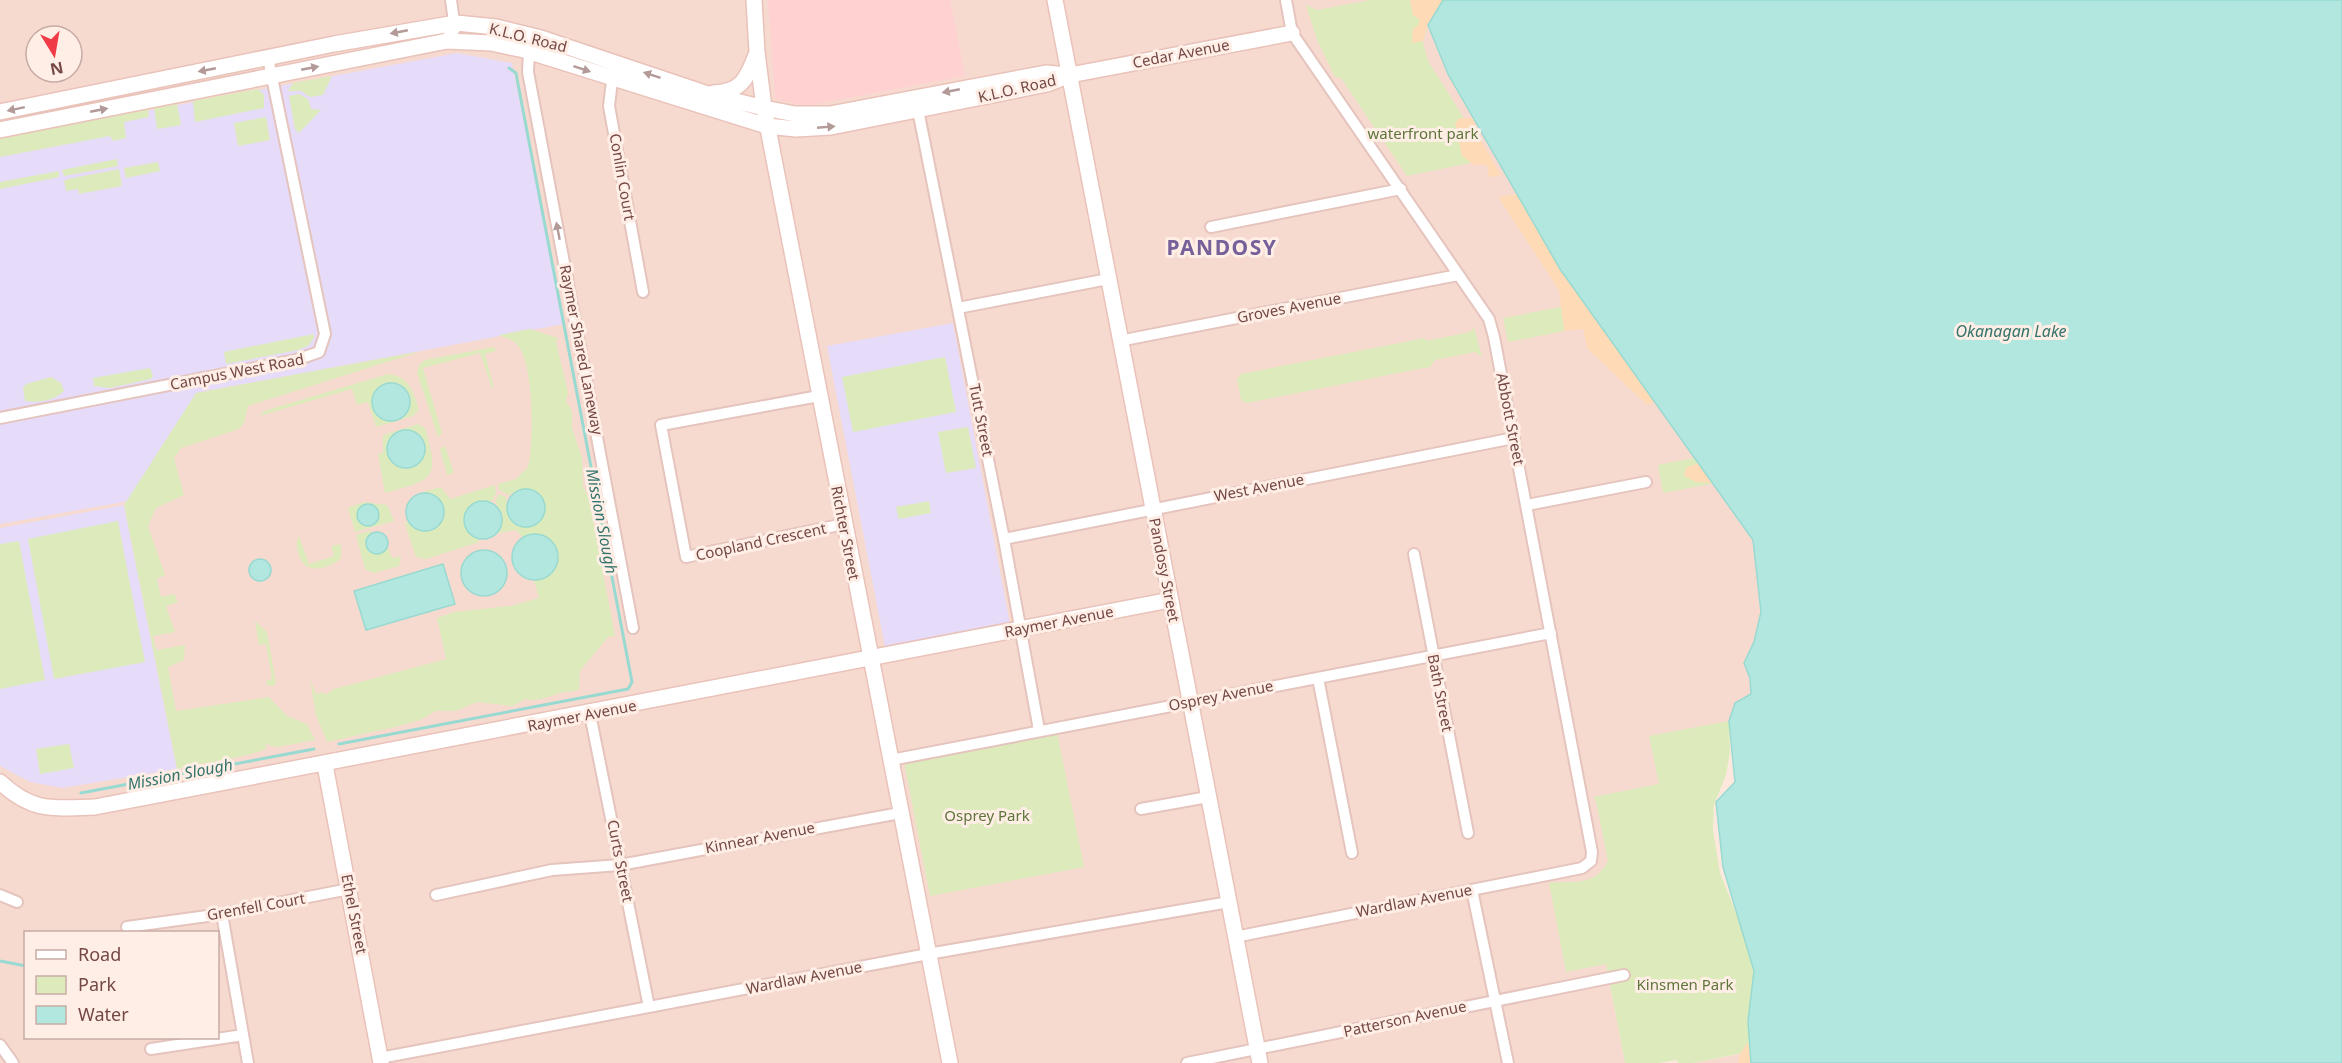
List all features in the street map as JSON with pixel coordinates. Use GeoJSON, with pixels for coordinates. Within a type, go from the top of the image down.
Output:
{"type":"FeatureCollection","features":[{"type":"Feature","properties":{"kind":"street"},"geometry":{"type":"LineString","coordinates":[[444,41],[451,36],[449,0]]}},
{"type":"Feature","properties":{"kind":"street","name":"Richter Street"},"geometry":{"type":"LineString","coordinates":[[754,0],[757,52],[767,126],[950,1063]]}},
{"type":"Feature","properties":{"kind":"street","name":"Pandosy Street"},"geometry":{"type":"LineString","coordinates":[[1055,0],[1259,1057]]}},
{"type":"Feature","properties":{"kind":"street"},"geometry":{"type":"LineString","coordinates":[[1286,0],[1292,33]]}},
{"type":"Feature","properties":{"kind":"street","name":"K.L.O. Road"},"geometry":{"type":"LineString","coordinates":[[0,112],[451,23],[496,27],[541,38],[708,93],[795,114],[830,114],[1046,73],[1070,75]]}},
{"type":"Feature","properties":{"kind":"street","name":"Cedar Avenue"},"geometry":{"type":"LineString","coordinates":[[1070,75],[1292,33]]}},
{"type":"Feature","properties":{"kind":"street","name":"Abbott Street"},"geometry":{"type":"LineString","coordinates":[[1292,33],[1489,319],[1527,505],[1592,852],[1591,861]]}},
{"type":"Feature","properties":{"kind":"street","name":"K.L.O. Road"},"geometry":{"type":"LineString","coordinates":[[0,130],[444,41],[491,43],[530,52],[767,126],[796,129],[831,127],[918,110],[1047,84],[1070,75]]}},
{"type":"Feature","properties":{"kind":"street","name":"Raymer Shared Laneway"},"geometry":{"type":"LineString","coordinates":[[530,52],[528,72],[633,628]]}},
{"type":"Feature","properties":{"kind":"street"},"geometry":{"type":"LineString","coordinates":[[708,93],[728,93],[742,84],[750,73],[757,52]]}},
{"type":"Feature","properties":{"kind":"street","name":"Campus West Road"},"geometry":{"type":"LineString","coordinates":[[0,418],[296,360],[319,352],[325,334],[268,58]]}},
{"type":"Feature","properties":{"kind":"street","name":"Conlin Court"},"geometry":{"type":"LineString","coordinates":[[615,63],[609,106],[643,292]]}},
{"type":"Feature","properties":{"kind":"street","name":"Tutt Street"},"geometry":{"type":"LineString","coordinates":[[918,110],[1004,538],[1021,629],[1022,647],[1039,730]]}},
{"type":"Feature","properties":{"kind":"street"},"geometry":{"type":"LineString","coordinates":[[1211,227],[1401,189]]}},
{"type":"Feature","properties":{"kind":"street","name":"Groves Avenue"},"geometry":{"type":"LineString","coordinates":[[1119,341],[1458,275]]}},
{"type":"Feature","properties":{"kind":"street"},"geometry":{"type":"LineString","coordinates":[[958,308],[1108,279]]}},
{"type":"Feature","properties":{"kind":"street","name":"Coopland Crescent"},"geometry":{"type":"LineString","coordinates":[[819,396],[661,425],[686,557],[844,524]]}},
{"type":"Feature","properties":{"kind":"street","name":"West Avenue"},"geometry":{"type":"LineString","coordinates":[[1004,538],[1514,438]]}},
{"type":"Feature","properties":{"kind":"street"},"geometry":{"type":"LineString","coordinates":[[1527,505],[1646,482]]}},
{"type":"Feature","properties":{"kind":"street","name":"Bath Street"},"geometry":{"type":"LineString","coordinates":[[1414,554],[1468,833]]}},
{"type":"Feature","properties":{"kind":"street","name":"Raymer Avenue"},"geometry":{"type":"LineString","coordinates":[[0,782],[15,795],[44,808],[95,807],[590,714],[1170,600]]}},
{"type":"Feature","properties":{"kind":"street","name":"Osprey Avenue"},"geometry":{"type":"LineString","coordinates":[[891,760],[1551,633]]}},
{"type":"Feature","properties":{"kind":"street"},"geometry":{"type":"LineString","coordinates":[[1318,678],[1352,853]]}},
{"type":"Feature","properties":{"kind":"street","name":"Curts Street"},"geometry":{"type":"LineString","coordinates":[[590,714],[650,1007]]}},
{"type":"Feature","properties":{"kind":"street","name":"Ethel Street"},"geometry":{"type":"LineString","coordinates":[[325,765],[381,1061]]}},
{"type":"Feature","properties":{"kind":"street"},"geometry":{"type":"LineString","coordinates":[[1141,809],[1208,797]]}},
{"type":"Feature","properties":{"kind":"street","name":"Kinnear Avenue"},"geometry":{"type":"LineString","coordinates":[[436,895],[552,870],[620,865],[900,813]]}},
{"type":"Feature","properties":{"kind":"street","name":"Wardlaw Avenue"},"geometry":{"type":"LineString","coordinates":[[1236,937],[1582,867],[1591,861]]}},
{"type":"Feature","properties":{"kind":"street","name":"Grenfell Court"},"geometry":{"type":"LineString","coordinates":[[127,927],[222,914],[349,889]]}},
{"type":"Feature","properties":{"kind":"street"},"geometry":{"type":"LineString","coordinates":[[1472,890],[1508,1063]]}},
{"type":"Feature","properties":{"kind":"street"},"geometry":{"type":"LineString","coordinates":[[0,896],[17,902]]}},
{"type":"Feature","properties":{"kind":"street","name":"Wardlaw Avenue"},"geometry":{"type":"LineString","coordinates":[[381,1061],[928,954],[1229,902]]}},
{"type":"Feature","properties":{"kind":"street"},"geometry":{"type":"LineString","coordinates":[[222,914],[248,1063]]}},
{"type":"Feature","properties":{"kind":"street","name":"Patterson Avenue"},"geometry":{"type":"LineString","coordinates":[[1187,1063],[1259,1057],[1494,1000],[1624,975]]}},
{"type":"Feature","properties":{"kind":"street"},"geometry":{"type":"LineString","coordinates":[[219,1039],[243,1035]]}},
{"type":"Feature","properties":{"kind":"street"},"geometry":{"type":"LineString","coordinates":[[151,1049],[217,1039]]}},
{"type":"Feature","properties":{"kind":"street"},"geometry":{"type":"LineString","coordinates":[[0,1045],[14,1063]]}},
{"type":"Feature","properties":{"kind":"shaded area"},"geometry":{"type":"Polygon","coordinates":[[[0,0],[1443,0],[1428,25],[1448,74],[1560,269],[1754,540],[1761,612],[1754,642],[1744,663],[1750,678],[1751,694],[1735,703],[1729,721],[1650,736],[1659,784],[1610,875],[1606,964],[1625,1063],[0,1063],[0,0]]]}},
{"type":"Feature","properties":{"kind":"shaded area"},"geometry":{"type":"Polygon","coordinates":[[[768,0],[950,0],[965,76],[806,106],[775,99],[768,0]]]}},
{"type":"Feature","properties":{"kind":"shaded area"},"geometry":{"type":"Polygon","coordinates":[[[457,53],[512,63],[564,324],[196,393],[129,501],[0,524],[0,138],[457,53]]]}},
{"type":"Feature","properties":{"kind":"shaded area"},"geometry":{"type":"Polygon","coordinates":[[[953,323],[1010,624],[885,647],[827,346],[953,323]]]}},
{"type":"Feature","properties":{"kind":"shaded area"},"geometry":{"type":"Polygon","coordinates":[[[124,505],[177,769],[62,788],[30,782],[0,766],[0,528],[124,505]]]}},
{"type":"Feature","properties":{"kind":"shaded area"},"geometry":{"type":"Polygon","coordinates":[[[1740,1054],[1738,1063],[1693,1063],[1740,1054]]]}},
{"type":"Feature","properties":{"kind":"green space","name":"waterfront park"},"geometry":{"type":"Polygon","coordinates":[[[1370,0],[1443,0],[1428,25],[1423,42],[1428,61],[1464,118],[1480,161],[1407,176],[1341,78],[1335,77],[1317,40],[1306,5],[1317,10],[1370,0]]]}},
{"type":"Feature","properties":{"kind":"green space"},"geometry":{"type":"Polygon","coordinates":[[[332,76],[323,95],[310,97],[301,91],[288,91],[293,83],[332,76]]]}},
{"type":"Feature","properties":{"kind":"green space"},"geometry":{"type":"Polygon","coordinates":[[[258,89],[264,95],[264,108],[195,122],[193,101],[258,89]]]}},
{"type":"Feature","properties":{"kind":"green space"},"geometry":{"type":"Polygon","coordinates":[[[299,94],[308,99],[311,109],[321,110],[299,133],[295,129],[289,96],[299,94]]]}},
{"type":"Feature","properties":{"kind":"green space"},"geometry":{"type":"Polygon","coordinates":[[[177,104],[181,125],[157,129],[154,108],[177,104]]]}},
{"type":"Feature","properties":{"kind":"green space"},"geometry":{"type":"Polygon","coordinates":[[[148,109],[149,117],[124,122],[126,138],[113,141],[110,136],[0,157],[0,138],[148,109]]]}},
{"type":"Feature","properties":{"kind":"green space"},"geometry":{"type":"Polygon","coordinates":[[[266,117],[270,140],[238,146],[234,123],[266,117]]]}},
{"type":"Feature","properties":{"kind":"green space"},"geometry":{"type":"Polygon","coordinates":[[[117,159],[118,166],[64,176],[62,170],[117,159]]]}},
{"type":"Feature","properties":{"kind":"green space"},"geometry":{"type":"Polygon","coordinates":[[[158,162],[160,171],[126,178],[124,168],[158,162]]]}},
{"type":"Feature","properties":{"kind":"green space"},"geometry":{"type":"Polygon","coordinates":[[[119,169],[122,186],[79,194],[78,189],[66,191],[64,181],[68,179],[119,169]]]}},
{"type":"Feature","properties":{"kind":"green space"},"geometry":{"type":"Polygon","coordinates":[[[59,171],[59,177],[0,189],[0,182],[59,171]]]}},
{"type":"Feature","properties":{"kind":"green space"},"geometry":{"type":"Polygon","coordinates":[[[1572,305],[1575,329],[1508,342],[1503,318],[1572,305]]]}},
{"type":"Feature","properties":{"kind":"green space"},"geometry":{"type":"Polygon","coordinates":[[[1474,327],[1482,357],[1475,352],[1435,360],[1430,367],[1247,403],[1241,400],[1237,379],[1241,374],[1425,338],[1426,341],[1470,332],[1474,327]]]}},
{"type":"Feature","properties":{"kind":"green space"},"geometry":{"type":"Polygon","coordinates":[[[530,329],[558,338],[556,342],[568,392],[566,401],[572,411],[572,428],[582,458],[583,486],[589,499],[615,636],[608,637],[580,671],[579,689],[577,690],[538,699],[525,699],[513,706],[477,702],[456,711],[436,711],[420,720],[327,742],[316,715],[310,679],[316,694],[323,692],[325,695],[334,689],[446,659],[437,618],[454,612],[511,606],[539,598],[534,580],[539,580],[557,549],[553,542],[541,534],[522,537],[516,530],[498,533],[503,517],[495,501],[499,494],[506,497],[507,508],[527,527],[538,522],[544,514],[544,504],[539,493],[515,492],[508,495],[499,490],[498,484],[516,479],[528,467],[532,423],[530,386],[523,355],[514,342],[499,335],[530,329]]]}},
{"type":"Feature","properties":{"kind":"green space"},"geometry":{"type":"Polygon","coordinates":[[[314,334],[308,346],[298,350],[226,364],[224,352],[314,334]]]}},
{"type":"Feature","properties":{"kind":"green space"},"geometry":{"type":"Polygon","coordinates":[[[494,347],[496,351],[485,354],[494,388],[492,388],[480,353],[423,368],[442,433],[438,437],[417,373],[419,365],[425,360],[494,347]]]}},
{"type":"Feature","properties":{"kind":"green space"},"geometry":{"type":"Polygon","coordinates":[[[422,351],[248,406],[244,423],[239,429],[181,448],[174,458],[184,495],[156,508],[148,526],[165,575],[157,579],[161,597],[174,594],[178,602],[166,606],[175,632],[153,636],[156,650],[185,645],[184,660],[168,667],[176,711],[269,697],[287,716],[307,724],[315,740],[277,747],[266,744],[266,749],[256,752],[177,769],[124,505],[196,393],[422,351]]]}},
{"type":"Feature","properties":{"kind":"green space"},"geometry":{"type":"Polygon","coordinates":[[[945,357],[956,412],[853,432],[842,377],[945,357]]]}},
{"type":"Feature","properties":{"kind":"green space"},"geometry":{"type":"Polygon","coordinates":[[[150,368],[153,376],[151,379],[110,388],[94,386],[93,378],[150,368]]]}},
{"type":"Feature","properties":{"kind":"green space"},"geometry":{"type":"Polygon","coordinates":[[[388,374],[401,378],[410,386],[419,410],[413,416],[376,427],[368,402],[357,405],[352,389],[259,416],[264,411],[388,374]],[[404,387],[380,418],[392,422],[411,399],[404,387]]]}},
{"type":"Feature","properties":{"kind":"green space"},"geometry":{"type":"Polygon","coordinates":[[[51,377],[61,383],[64,391],[46,400],[25,401],[23,388],[26,384],[51,377]]]}},
{"type":"Feature","properties":{"kind":"green space"},"geometry":{"type":"Polygon","coordinates":[[[418,424],[425,428],[432,458],[429,475],[414,484],[385,493],[378,454],[383,453],[383,435],[418,424]],[[390,437],[388,455],[395,465],[407,468],[390,437]]]}},
{"type":"Feature","properties":{"kind":"green space"},"geometry":{"type":"Polygon","coordinates":[[[968,427],[976,468],[946,473],[938,432],[968,427]]]}},
{"type":"Feature","properties":{"kind":"green space"},"geometry":{"type":"Polygon","coordinates":[[[445,446],[454,473],[447,475],[440,449],[445,446]]]}},
{"type":"Feature","properties":{"kind":"green space"},"geometry":{"type":"Polygon","coordinates":[[[1694,458],[1716,483],[1663,493],[1658,465],[1694,458]]]}},
{"type":"Feature","properties":{"kind":"green space"},"geometry":{"type":"Polygon","coordinates":[[[495,485],[496,493],[491,502],[485,500],[464,520],[468,532],[479,542],[426,559],[416,557],[404,521],[419,529],[428,530],[433,529],[442,521],[433,494],[422,492],[441,487],[450,499],[495,485]]]}},
{"type":"Feature","properties":{"kind":"green space"},"geometry":{"type":"Polygon","coordinates":[[[929,501],[931,513],[899,519],[896,507],[929,501]]]}},
{"type":"Feature","properties":{"kind":"green space"},"geometry":{"type":"Polygon","coordinates":[[[364,502],[387,505],[394,521],[355,532],[348,508],[364,502]],[[365,504],[359,509],[363,525],[370,526],[378,521],[379,512],[375,506],[365,504]]]}},
{"type":"Feature","properties":{"kind":"green space"},"geometry":{"type":"Polygon","coordinates":[[[118,521],[145,662],[54,679],[28,539],[118,521]]]}},
{"type":"Feature","properties":{"kind":"green space"},"geometry":{"type":"Polygon","coordinates":[[[372,530],[370,534],[378,554],[388,548],[392,558],[401,556],[399,566],[374,573],[365,569],[356,535],[372,530]]]}},
{"type":"Feature","properties":{"kind":"green space"},"geometry":{"type":"Polygon","coordinates":[[[299,536],[309,564],[334,556],[331,546],[341,544],[341,558],[324,568],[306,566],[298,550],[299,536]]]}},
{"type":"Feature","properties":{"kind":"green space"},"geometry":{"type":"Polygon","coordinates":[[[19,541],[45,680],[0,689],[0,544],[19,541]]]}},
{"type":"Feature","properties":{"kind":"green space"},"geometry":{"type":"Polygon","coordinates":[[[255,621],[267,632],[276,683],[273,686],[267,685],[266,681],[272,679],[266,644],[259,645],[255,621]]]}},
{"type":"Feature","properties":{"kind":"green space","name":"Kinsmen Park"},"geometry":{"type":"Polygon","coordinates":[[[1729,721],[1730,752],[1726,775],[1714,805],[1713,830],[1720,873],[1760,973],[1758,1050],[1693,1063],[1678,1063],[1677,1060],[1659,1063],[1625,1063],[1606,964],[1566,972],[1549,883],[1583,881],[1602,870],[1608,861],[1596,801],[1593,797],[1659,784],[1649,736],[1729,721]]]}},
{"type":"Feature","properties":{"kind":"green space","name":"Osprey Park"},"geometry":{"type":"Polygon","coordinates":[[[1057,732],[1084,867],[930,896],[904,762],[1057,732]]]}},
{"type":"Feature","properties":{"kind":"green space"},"geometry":{"type":"Polygon","coordinates":[[[69,744],[74,768],[40,774],[36,749],[69,744]]]}},
{"type":"Feature","properties":{"kind":"sand"},"geometry":{"type":"Polygon","coordinates":[[[1410,0],[1443,0],[1428,25],[1423,41],[1412,43],[1413,28],[1417,27],[1420,20],[1413,15],[1410,0]]]}},
{"type":"Feature","properties":{"kind":"sand"},"geometry":{"type":"Polygon","coordinates":[[[1460,118],[1473,118],[1480,139],[1501,175],[1489,177],[1487,165],[1474,165],[1462,156],[1455,123],[1460,118]]]}},
{"type":"Feature","properties":{"kind":"sand"},"geometry":{"type":"Polygon","coordinates":[[[1517,194],[1560,269],[1655,402],[1647,405],[1587,348],[1583,329],[1564,331],[1559,290],[1498,197],[1517,194]]]}},
{"type":"Feature","properties":{"kind":"sand"},"geometry":{"type":"Polygon","coordinates":[[[1700,457],[1716,483],[1696,482],[1684,476],[1686,468],[1696,464],[1700,457]]]}},
{"type":"Feature","properties":{"kind":"sand"},"geometry":{"type":"Polygon","coordinates":[[[1748,1042],[1751,1063],[1738,1063],[1740,1054],[1748,1042]]]}},
{"type":"Feature","properties":{"kind":"water","name":"Okanagan Lake"},"geometry":{"type":"Polygon","coordinates":[[[1443,0],[2342,0],[2342,1063],[1751,1063],[1748,1021],[1754,971],[1723,867],[1716,802],[1735,782],[1729,721],[1735,703],[1751,694],[1750,678],[1744,663],[1754,642],[1761,612],[1753,540],[1560,269],[1448,74],[1428,25],[1443,0]]]}},
{"type":"Feature","properties":{"kind":"water"},"geometry":{"type":"Polygon","coordinates":[[[391,383],[405,388],[410,402],[405,416],[391,421],[377,416],[372,402],[377,388],[391,383]]]}},
{"type":"Feature","properties":{"kind":"water"},"geometry":{"type":"Polygon","coordinates":[[[406,430],[420,435],[425,449],[420,463],[406,468],[392,463],[387,449],[392,435],[406,430]]]}},
{"type":"Feature","properties":{"kind":"water"},"geometry":{"type":"Polygon","coordinates":[[[526,489],[540,494],[545,508],[540,522],[526,527],[512,522],[507,508],[512,494],[526,489]]]}},
{"type":"Feature","properties":{"kind":"water"},"geometry":{"type":"Polygon","coordinates":[[[425,493],[439,498],[444,512],[439,526],[425,531],[411,526],[406,512],[411,498],[425,493]]]}},
{"type":"Feature","properties":{"kind":"water"},"geometry":{"type":"Polygon","coordinates":[[[483,501],[497,506],[502,520],[497,534],[483,539],[469,534],[464,520],[469,506],[483,501]]]}},
{"type":"Feature","properties":{"kind":"water"},"geometry":{"type":"Polygon","coordinates":[[[368,504],[376,507],[379,515],[376,523],[368,526],[360,523],[357,515],[360,507],[368,504]]]}},
{"type":"Feature","properties":{"kind":"water"},"geometry":{"type":"Polygon","coordinates":[[[377,532],[385,535],[388,543],[385,551],[377,554],[369,551],[366,543],[369,535],[377,532]]]}},
{"type":"Feature","properties":{"kind":"water"},"geometry":{"type":"Polygon","coordinates":[[[540,534],[552,540],[557,548],[557,566],[552,574],[544,579],[530,580],[522,577],[515,570],[512,552],[515,544],[522,537],[540,534]]]}},
{"type":"Feature","properties":{"kind":"water"},"geometry":{"type":"Polygon","coordinates":[[[489,550],[501,556],[506,564],[506,582],[501,590],[493,595],[479,596],[467,590],[462,582],[461,568],[467,556],[475,551],[489,550]]]}},
{"type":"Feature","properties":{"kind":"water"},"geometry":{"type":"Polygon","coordinates":[[[260,559],[268,562],[271,570],[268,578],[260,581],[252,578],[249,570],[252,562],[260,559]]]}},
{"type":"Feature","properties":{"kind":"water"},"geometry":{"type":"Polygon","coordinates":[[[443,564],[455,604],[366,630],[354,591],[443,564]]]}},
{"type":"Feature","properties":{"kind":"waterway","name":"Mission Slough"},"geometry":{"type":"LineString","coordinates":[[339,744],[628,689],[632,682],[516,73],[509,68]]}},
{"type":"Feature","properties":{"kind":"waterway","name":"Mission Slough"},"geometry":{"type":"LineString","coordinates":[[81,793],[314,749]]}},
{"type":"Feature","properties":{"kind":"waterway","name":"Mission Slough"},"geometry":{"type":"LineString","coordinates":[[0,961],[24,966]]}},
{"type":"Feature","properties":{"kind":"district","name":"PANDOSY"},"geometry":{"type":"Point","coordinates":[1222,248]}}]}
